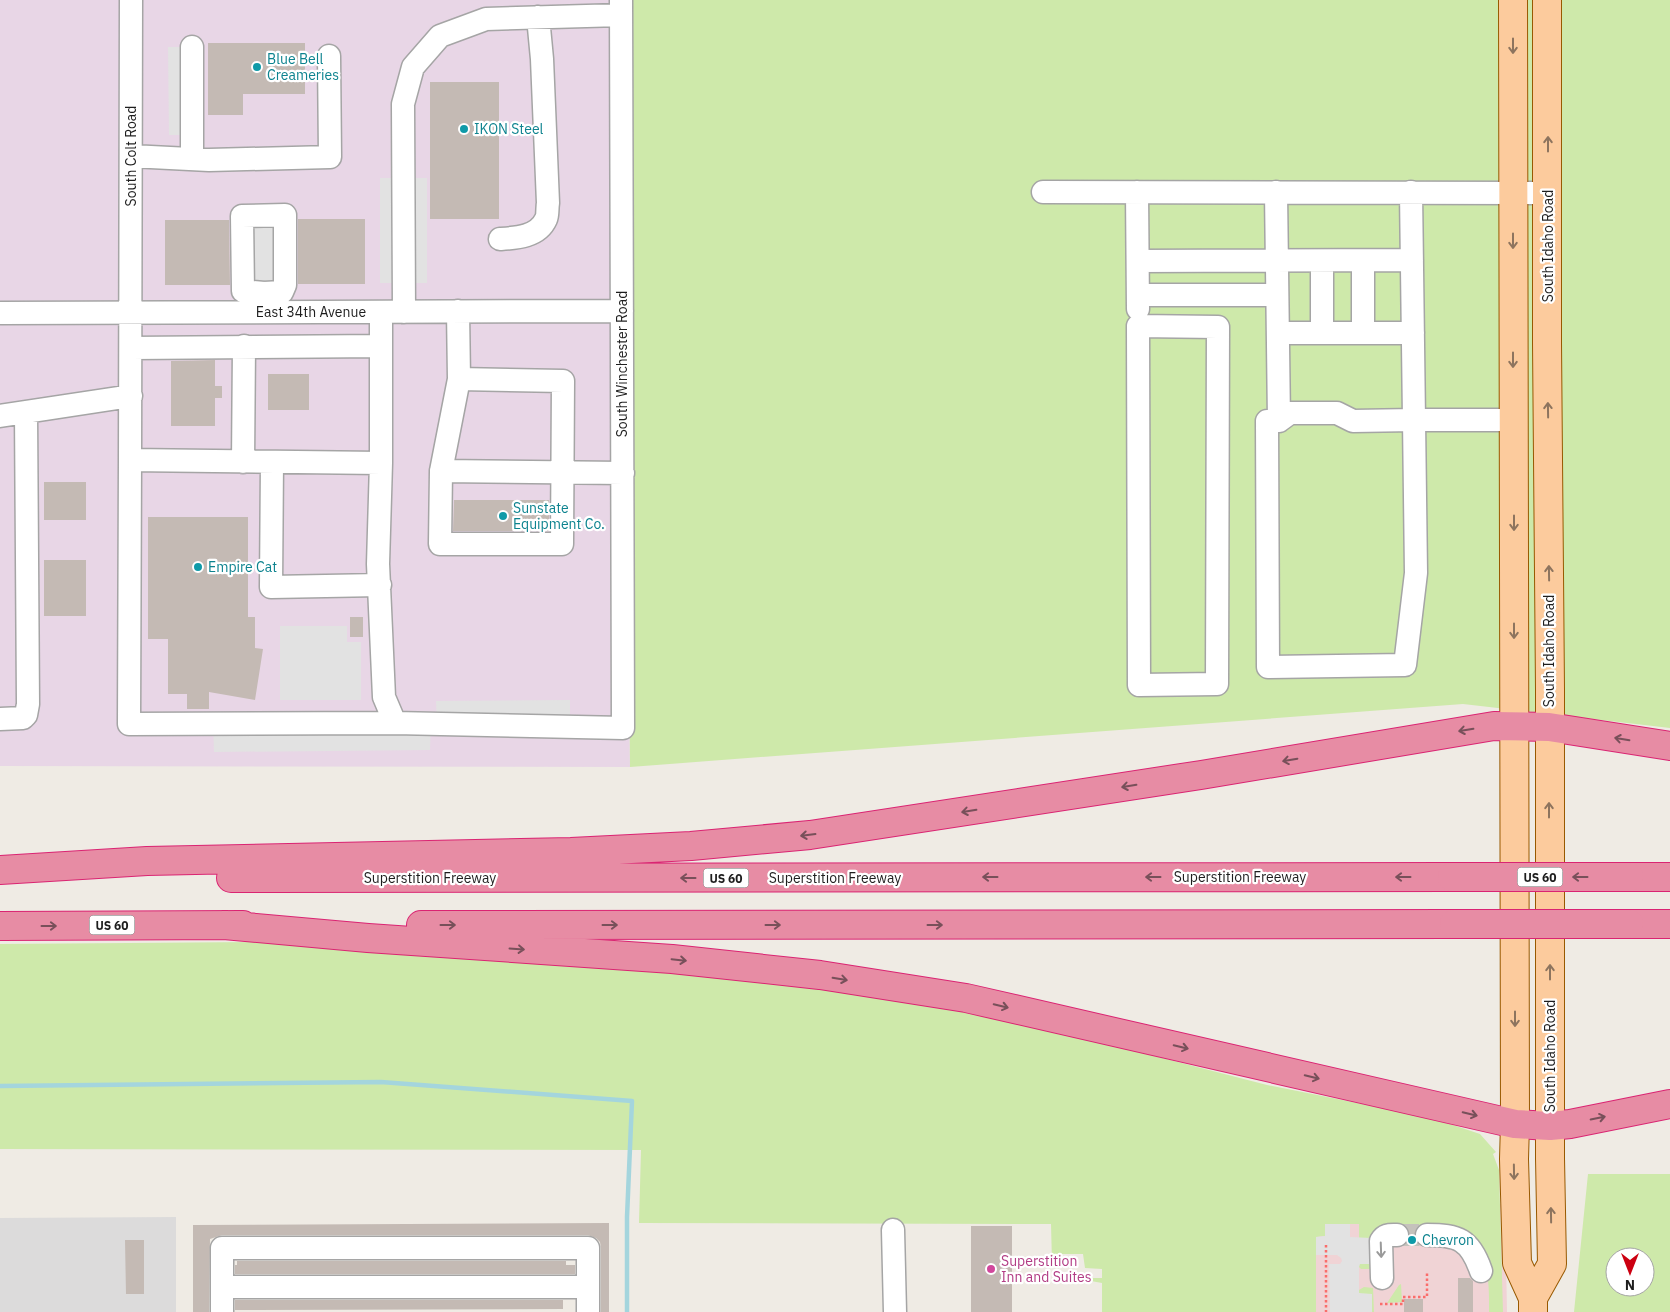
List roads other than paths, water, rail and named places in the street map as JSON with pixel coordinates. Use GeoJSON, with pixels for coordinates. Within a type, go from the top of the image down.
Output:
{"type":"FeatureCollection","features":[{"type":"Feature","properties":{"kind":"highway"},"geometry":{"type":"LineString","coordinates":[[0,870],[147,861],[571,852],[691,846],[810,835],[1201,775],[1484,727],[1549,727],[1670,746]]}},
{"type":"Feature","properties":{"kind":"highway","name":"Superstition Freeway"},"geometry":{"type":"LineString","coordinates":[[0,878],[1670,877]]}},
{"type":"Feature","properties":{"kind":"highway","name":"US 60"},"geometry":{"type":"LineString","coordinates":[[0,926],[1670,924]]}},
{"type":"Feature","properties":{"kind":"highway"},"geometry":{"type":"LineString","coordinates":[[224,925],[368,938],[672,960],[820,975],[966,998],[1515,1124],[1550,1126],[1570,1124],[1670,1104]]}},
{"type":"Feature","properties":{"kind":"main road","name":"South Idaho Road"},"geometry":{"type":"LineString","coordinates":[[1513,0],[1514,1159],[1516,1263],[1533,1305]]}},
{"type":"Feature","properties":{"kind":"main road","name":"South Idaho Road"},"geometry":{"type":"LineString","coordinates":[[1533,1305],[1552,1264],[1547,0]]}},
{"type":"Feature","properties":{"kind":"street","name":"South Colt Road"},"geometry":{"type":"LineString","coordinates":[[131,0],[132,348],[129,724],[395,723]]}},
{"type":"Feature","properties":{"kind":"street"},"geometry":{"type":"LineString","coordinates":[[404,312],[403,104],[412,67],[440,36],[486,19],[546,12],[621,8]]}},
{"type":"Feature","properties":{"kind":"street","name":"South Winchester Road"},"geometry":{"type":"LineString","coordinates":[[395,723],[624,728],[621,8]]}},
{"type":"Feature","properties":{"kind":"street"},"geometry":{"type":"LineString","coordinates":[[500,239],[524,237],[535,232],[546,220],[548,203],[542,59],[546,12]]}},
{"type":"Feature","properties":{"kind":"street"},"geometry":{"type":"LineString","coordinates":[[192,47],[192,159]]}},
{"type":"Feature","properties":{"kind":"street"},"geometry":{"type":"LineString","coordinates":[[132,156],[192,159],[330,157],[329,56]]}},
{"type":"Feature","properties":{"kind":"street"},"geometry":{"type":"LineString","coordinates":[[1043,192],[1548,193]]}},
{"type":"Feature","properties":{"kind":"street"},"geometry":{"type":"LineString","coordinates":[[1138,192],[1138,261],[1138,295],[1138,326],[1138,685],[1217,684],[1218,327],[1138,326]]}},
{"type":"Feature","properties":{"kind":"street"},"geometry":{"type":"LineString","coordinates":[[1276,192],[1279,422]]}},
{"type":"Feature","properties":{"kind":"street"},"geometry":{"type":"LineString","coordinates":[[1412,192],[1412,260],[1413,333],[1414,420],[1416,573],[1405,665],[1268,667],[1267,422],[1279,422],[1290,413],[1337,413],[1353,421],[1414,420],[1514,420]]}},
{"type":"Feature","properties":{"kind":"street"},"geometry":{"type":"LineString","coordinates":[[1138,261],[1412,260]]}},
{"type":"Feature","properties":{"kind":"street"},"geometry":{"type":"LineString","coordinates":[[1322,261],[1322,333]]}},
{"type":"Feature","properties":{"kind":"street"},"geometry":{"type":"LineString","coordinates":[[1363,261],[1363,333]]}},
{"type":"Feature","properties":{"kind":"street"},"geometry":{"type":"LineString","coordinates":[[1138,295],[1277,295]]}},
{"type":"Feature","properties":{"kind":"street","name":"East 34th Avenue"},"geometry":{"type":"LineString","coordinates":[[0,313],[132,312],[264,302],[381,312],[622,311]]}},
{"type":"Feature","properties":{"kind":"street"},"geometry":{"type":"LineString","coordinates":[[381,312],[381,463],[378,564],[384,697],[395,723]]}},
{"type":"Feature","properties":{"kind":"street"},"geometry":{"type":"LineString","coordinates":[[458,312],[459,379],[441,471],[440,544],[562,544],[563,381],[459,379]]}},
{"type":"Feature","properties":{"kind":"street"},"geometry":{"type":"LineString","coordinates":[[1278,333],[1413,333]]}},
{"type":"Feature","properties":{"kind":"street"},"geometry":{"type":"LineString","coordinates":[[243,462],[244,346]]}},
{"type":"Feature","properties":{"kind":"street"},"geometry":{"type":"LineString","coordinates":[[132,348],[381,346]]}},
{"type":"Feature","properties":{"kind":"street"},"geometry":{"type":"LineString","coordinates":[[0,416],[131,396]]}},
{"type":"Feature","properties":{"kind":"street"},"geometry":{"type":"LineString","coordinates":[[0,719],[23,718],[28,704],[26,412]]}},
{"type":"Feature","properties":{"kind":"street"},"geometry":{"type":"LineString","coordinates":[[130,460],[381,463]]}},
{"type":"Feature","properties":{"kind":"street"},"geometry":{"type":"LineString","coordinates":[[272,462],[271,587],[380,585]]}},
{"type":"Feature","properties":{"kind":"street"},"geometry":{"type":"LineString","coordinates":[[441,471],[623,472]]}},
{"type":"Feature","properties":{"kind":"street"},"geometry":{"type":"LineString","coordinates":[[893,1230],[895,1312]]}},
{"type":"Feature","properties":{"kind":"street"},"geometry":{"type":"LineString","coordinates":[[1382,1278],[1381,1241],[1383,1237],[1388,1235],[1397,1235]]}},
{"type":"Feature","properties":{"kind":"street"},"geometry":{"type":"LineString","coordinates":[[1427,1235],[1447,1235],[1457,1238],[1467,1246],[1477,1259],[1481,1271]]}},
{"type":"Feature","properties":{"kind":"street"},"geometry":{"type":"LineString","coordinates":[[222,1312],[222,1248],[588,1248],[588,1312]]}},
{"type":"Feature","properties":{"kind":"street"},"geometry":{"type":"LineString","coordinates":[[222,1287],[588,1287]]}},
{"type":"Feature","properties":{"kind":"waterway"},"geometry":{"type":"LineString","coordinates":[[0,1086],[381,1082],[632,1101],[627,1217],[627,1312]]}},
{"type":"Feature","properties":{"kind":"tunnel"},"geometry":{"type":"LineString","coordinates":[[1397,1235],[1427,1235]]}},
{"type":"Feature","properties":{"kind":"place","name":"Blue Bell Creameries"},"geometry":{"type":"Point","coordinates":[257,67]}},
{"type":"Feature","properties":{"kind":"place","name":"IKON Steel"},"geometry":{"type":"Point","coordinates":[464,129]}},
{"type":"Feature","properties":{"kind":"place","name":"Sunstate Equipment Co."},"geometry":{"type":"Point","coordinates":[503,516]}},
{"type":"Feature","properties":{"kind":"place","name":"Empire Cat"},"geometry":{"type":"Point","coordinates":[198,567]}},
{"type":"Feature","properties":{"kind":"place","name":"Chevron"},"geometry":{"type":"Point","coordinates":[1412,1240]}},
{"type":"Feature","properties":{"kind":"place","name":"Superstition Inn and Suites"},"geometry":{"type":"Point","coordinates":[991,1269]}}]}
